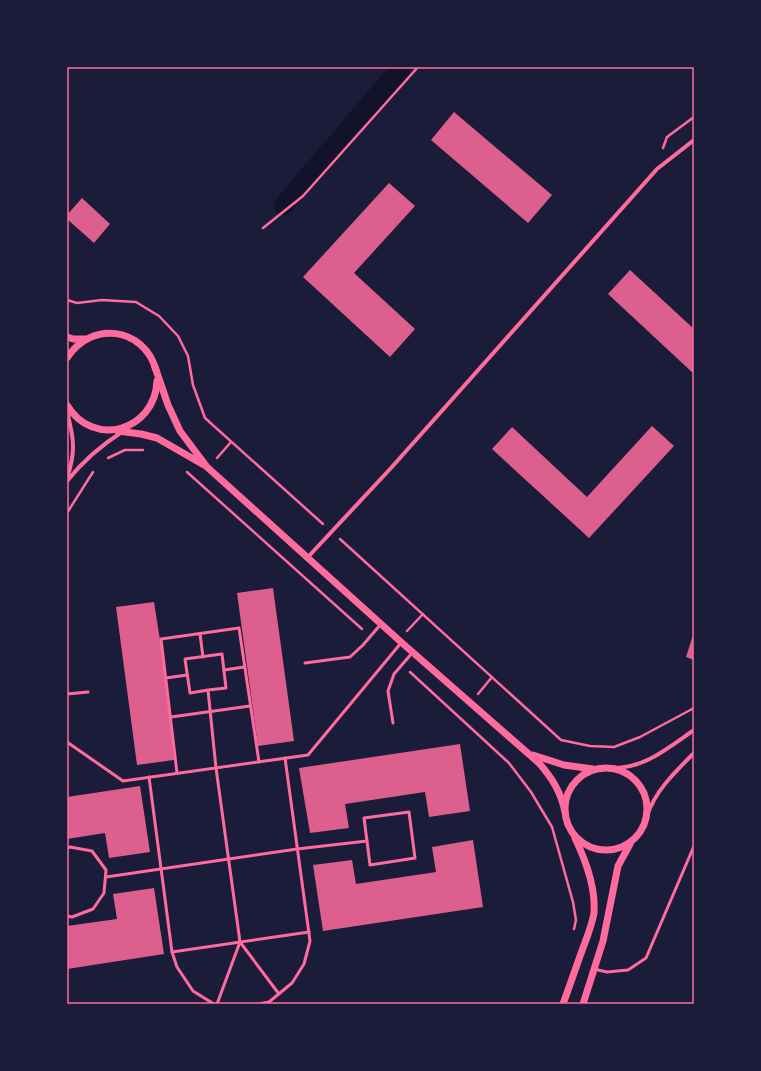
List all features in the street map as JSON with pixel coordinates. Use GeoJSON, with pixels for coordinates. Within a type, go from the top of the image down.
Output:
{"type":"FeatureCollection","features":[{"type":"Feature","properties":{"kind":"street"},"geometry":{"type":"LineString","coordinates":[[308,557],[391,468],[657,169],[694,140]]}},
{"type":"Feature","properties":{"kind":"street"},"geometry":{"type":"LineString","coordinates":[[67,358],[77,345],[86,339],[94,335],[106,333],[126,336],[143,347],[150,356],[155,367],[165,398],[180,431],[208,467],[546,771],[556,785],[563,802],[566,818],[589,875],[594,913],[563,1004]]}},
{"type":"Feature","properties":{"kind":"street"},"geometry":{"type":"LineString","coordinates":[[67,337],[73,339],[86,339]]}},
{"type":"Feature","properties":{"kind":"street"},"geometry":{"type":"LineString","coordinates":[[67,480],[90,455],[124,431],[149,409],[155,396],[157,381],[155,367]]}},
{"type":"Feature","properties":{"kind":"street"},"geometry":{"type":"LineString","coordinates":[[67,405],[74,415],[86,424],[96,428],[124,431],[157,438],[208,467]]}},
{"type":"Feature","properties":{"kind":"street"},"geometry":{"type":"LineString","coordinates":[[67,412],[74,445],[67,480]]}},
{"type":"Feature","properties":{"kind":"street"},"geometry":{"type":"LineString","coordinates":[[108,430],[121,428],[138,420]]}},
{"type":"Feature","properties":{"kind":"street"},"geometry":{"type":"LineString","coordinates":[[527,753],[564,765],[595,769],[627,767],[645,762],[660,754],[694,730]]}},
{"type":"Feature","properties":{"kind":"street"},"geometry":{"type":"LineString","coordinates":[[583,1004],[603,941],[618,866],[625,851],[642,829],[649,808],[658,793],[679,768],[694,754]]}},
{"type":"Feature","properties":{"kind":"street"},"geometry":{"type":"LineString","coordinates":[[611,768],[625,772],[640,785],[647,801],[647,816]]}},
{"type":"Feature","properties":{"kind":"street"},"geometry":{"type":"LineString","coordinates":[[565,812],[566,797],[572,786],[582,775],[595,769]]}},
{"type":"Feature","properties":{"kind":"street"},"geometry":{"type":"LineString","coordinates":[[571,831],[581,842],[597,849],[608,850],[620,848],[635,839]]}},
{"type":"Feature","properties":{"kind":"lane"},"geometry":{"type":"LineString","coordinates":[[305,663],[350,657],[363,645],[381,624]]}},
{"type":"Feature","properties":{"kind":"lane"},"geometry":{"type":"LineString","coordinates":[[177,773],[161,639],[239,628],[259,762]]}},
{"type":"Feature","properties":{"kind":"lane"},"geometry":{"type":"LineString","coordinates":[[200,634],[203,657]]}},
{"type":"Feature","properties":{"kind":"lane"},"geometry":{"type":"LineString","coordinates":[[67,742],[123,781],[308,755],[401,642]]}},
{"type":"Feature","properties":{"kind":"lane"},"geometry":{"type":"LineString","coordinates":[[393,723],[388,691],[394,674],[413,652]]}},
{"type":"Feature","properties":{"kind":"lane"},"geometry":{"type":"LineString","coordinates":[[222,654],[224,670],[226,688],[190,693],[185,659],[222,654]]}},
{"type":"Feature","properties":{"kind":"lane"},"geometry":{"type":"LineString","coordinates":[[224,670],[244,667]]}},
{"type":"Feature","properties":{"kind":"lane"},"geometry":{"type":"LineString","coordinates":[[166,678],[187,675]]}},
{"type":"Feature","properties":{"kind":"lane"},"geometry":{"type":"LineString","coordinates":[[208,690],[216,768],[240,942],[217,1004]]}},
{"type":"Feature","properties":{"kind":"lane"},"geometry":{"type":"LineString","coordinates":[[67,694],[88,692]]}},
{"type":"Feature","properties":{"kind":"lane"},"geometry":{"type":"LineString","coordinates":[[171,717],[250,706]]}},
{"type":"Feature","properties":{"kind":"lane"},"geometry":{"type":"LineString","coordinates":[[259,1004],[269,1002],[292,983],[304,964],[310,941],[285,758]]}},
{"type":"Feature","properties":{"kind":"lane"},"geometry":{"type":"LineString","coordinates":[[149,777],[172,952],[177,967],[193,991],[214,1004]]}},
{"type":"Feature","properties":{"kind":"lane"},"geometry":{"type":"LineString","coordinates":[[409,812],[415,858],[370,865],[367,841],[364,818],[409,812]]}},
{"type":"Feature","properties":{"kind":"lane"},"geometry":{"type":"LineString","coordinates":[[106,877],[297,849],[367,841]]}},
{"type":"Feature","properties":{"kind":"lane"},"geometry":{"type":"LineString","coordinates":[[594,969],[607,972],[628,970],[646,958],[694,846]]}},
{"type":"Feature","properties":{"kind":"lane"},"geometry":{"type":"LineString","coordinates":[[67,848],[70,847],[92,851],[106,870],[104,893],[93,909],[72,917],[67,916]]}},
{"type":"Feature","properties":{"kind":"lane"},"geometry":{"type":"LineString","coordinates":[[172,952],[308,932]]}},
{"type":"Feature","properties":{"kind":"lane"},"geometry":{"type":"LineString","coordinates":[[240,942],[279,994]]}},
{"type":"Feature","properties":{"kind":"path"},"geometry":{"type":"LineString","coordinates":[[263,228],[303,196],[418,67]]}},
{"type":"Feature","properties":{"kind":"path"},"geometry":{"type":"LineString","coordinates":[[657,169],[668,137],[694,117]]}},
{"type":"Feature","properties":{"kind":"path"},"geometry":{"type":"LineString","coordinates":[[67,300],[77,303],[102,300],[136,302],[160,316],[178,336],[188,356],[193,385],[204,418],[561,740],[590,746],[614,747],[640,737],[694,708]]}},
{"type":"Feature","properties":{"kind":"building"},"geometry":{"type":"Polygon","coordinates":[[[454,112],[552,195],[528,223],[431,140],[454,112]]]}},
{"type":"Feature","properties":{"kind":"building"},"geometry":{"type":"Polygon","coordinates":[[[389,183],[415,206],[354,273],[415,329],[390,357],[303,277],[389,183]]]}},
{"type":"Feature","properties":{"kind":"building"},"geometry":{"type":"Polygon","coordinates":[[[82,198],[110,224],[94,243],[67,219],[67,215],[82,198]]]}},
{"type":"Feature","properties":{"kind":"building"},"geometry":{"type":"Polygon","coordinates":[[[630,270],[694,329],[694,374],[608,294],[630,270]]]}},
{"type":"Feature","properties":{"kind":"building"},"geometry":{"type":"Polygon","coordinates":[[[652,426],[674,446],[589,538],[492,449],[512,427],[587,497],[652,426]]]}},
{"type":"Feature","properties":{"kind":"building"},"geometry":{"type":"Polygon","coordinates":[[[273,588],[294,741],[258,746],[237,593],[273,588]]]}},
{"type":"Feature","properties":{"kind":"building"},"geometry":{"type":"Polygon","coordinates":[[[154,602],[166,678],[174,760],[137,765],[116,607],[154,602]]]}},
{"type":"Feature","properties":{"kind":"building"},"geometry":{"type":"Polygon","coordinates":[[[694,632],[694,660],[686,657],[694,632]]]}},
{"type":"Feature","properties":{"kind":"building"},"geometry":{"type":"Polygon","coordinates":[[[460,744],[470,811],[429,817],[425,792],[345,804],[349,828],[310,833],[299,768],[460,744]]]}},
{"type":"Feature","properties":{"kind":"building"},"geometry":{"type":"Polygon","coordinates":[[[140,786],[150,852],[109,858],[105,833],[67,839],[67,797],[140,786]]]}},
{"type":"Feature","properties":{"kind":"building"},"geometry":{"type":"Polygon","coordinates":[[[473,840],[483,907],[323,931],[313,865],[352,860],[356,884],[436,872],[432,847],[473,840]]]}},
{"type":"Feature","properties":{"kind":"building"},"geometry":{"type":"Polygon","coordinates":[[[154,888],[164,954],[67,969],[67,926],[117,919],[113,894],[154,888]]]}},
{"type":"Feature","properties":{"kind":"waterway"},"geometry":{"type":"LineString","coordinates":[[284,205],[402,67]]}}]}
